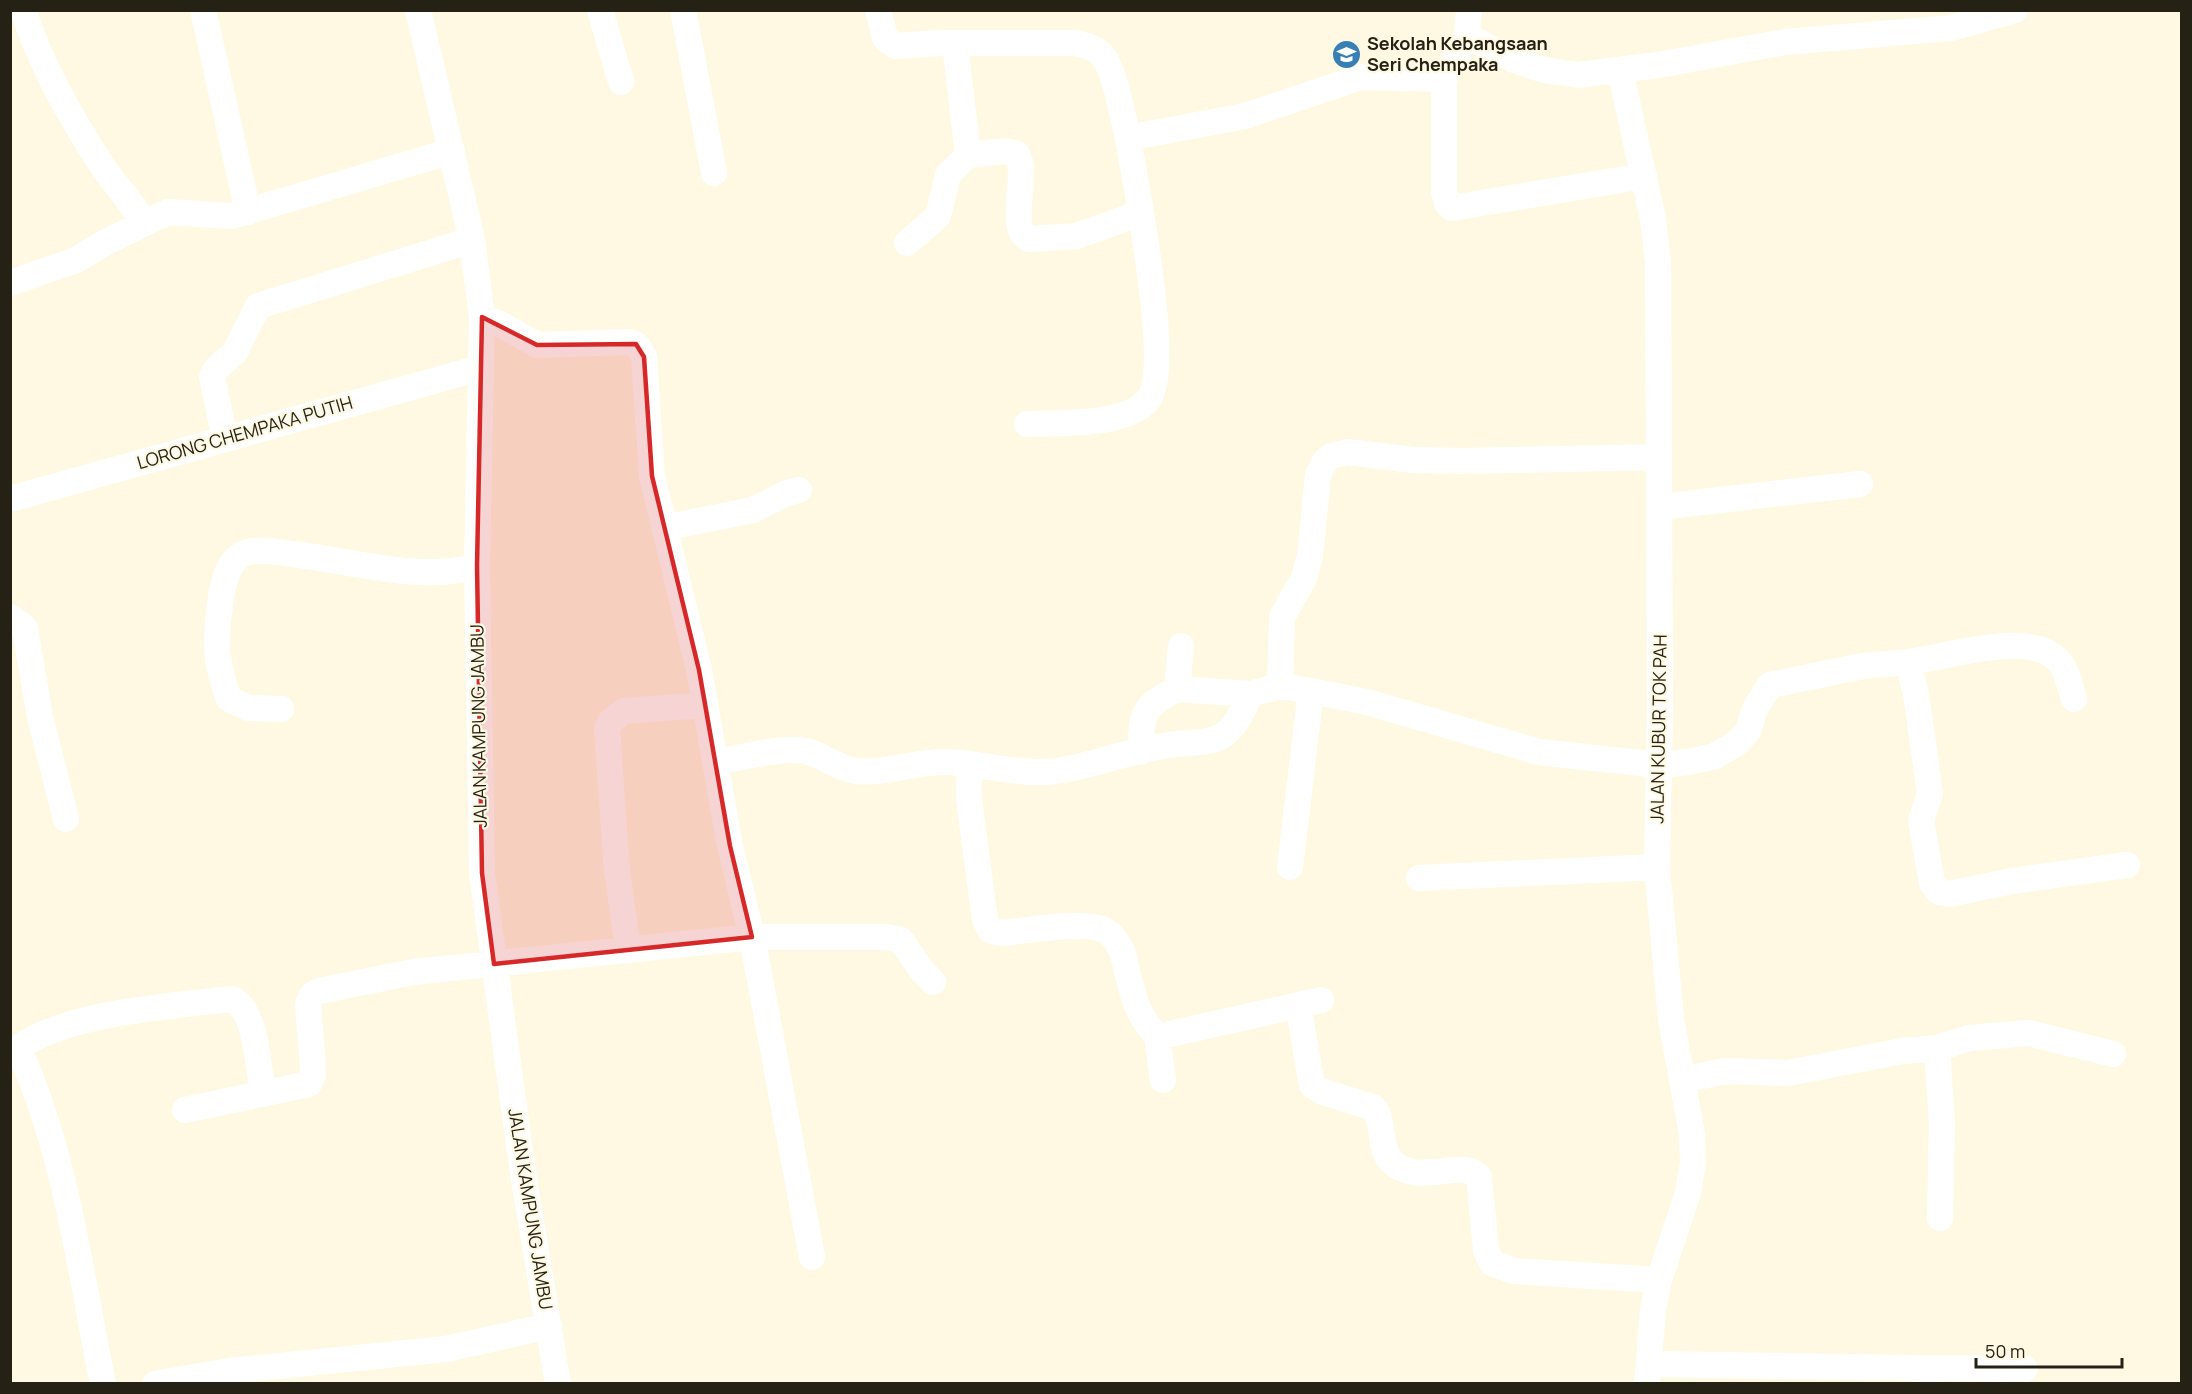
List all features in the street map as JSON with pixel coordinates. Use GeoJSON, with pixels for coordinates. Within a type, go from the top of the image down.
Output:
{"type":"FeatureCollection","features":[{"type":"Feature","properties":{"kind":"street"},"geometry":{"type":"LineString","coordinates":[[23,10],[34,46],[58,91],[102,166],[143,224]]}},
{"type":"Feature","properties":{"kind":"street"},"geometry":{"type":"LineString","coordinates":[[203,10],[248,212]]}},
{"type":"Feature","properties":{"kind":"street","name":"JALAN KAMPUNG JAMBU"},"geometry":{"type":"LineString","coordinates":[[406,10],[430,69]]}},
{"type":"Feature","properties":{"kind":"street","name":"JALAN KAMPUNG JAMBU"},"geometry":{"type":"LineString","coordinates":[[418,10],[430,69],[472,240],[482,317],[477,566],[482,873],[523,1173],[558,1383]]}},
{"type":"Feature","properties":{"kind":"street"},"geometry":{"type":"LineString","coordinates":[[600,10],[621,82]]}},
{"type":"Feature","properties":{"kind":"street"},"geometry":{"type":"LineString","coordinates":[[683,10],[714,173]]}},
{"type":"Feature","properties":{"kind":"street"},"geometry":{"type":"LineString","coordinates":[[878,10],[885,38],[889,44],[895,46],[1076,43],[1091,47],[1108,65],[1128,138],[1140,213],[1157,331],[1154,384],[1148,399],[1132,411],[1110,419],[1027,423]]}},
{"type":"Feature","properties":{"kind":"street"},"geometry":{"type":"LineString","coordinates":[[1644,176],[1452,208],[1447,203],[1444,192],[1444,79],[1468,23],[1514,60],[1544,70],[1578,75],[1785,42],[1951,28],[2015,10]]}},
{"type":"Feature","properties":{"kind":"street"},"geometry":{"type":"LineString","coordinates":[[955,44],[968,155]]}},
{"type":"Feature","properties":{"kind":"street","name":"JALAN KUBUR TOK PAH"},"geometry":{"type":"LineString","coordinates":[[1620,70],[1653,219],[1658,263],[1659,765],[1657,867],[1671,1019],[1692,1134],[1693,1162],[1688,1194],[1659,1280],[1653,1310],[1648,1374]]}},
{"type":"Feature","properties":{"kind":"street"},"geometry":{"type":"LineString","coordinates":[[1128,138],[1245,116],[1361,77],[1444,79]]}},
{"type":"Feature","properties":{"kind":"street"},"geometry":{"type":"LineString","coordinates":[[907,243],[938,216],[948,174],[968,155],[1005,151],[1017,154],[1021,165],[1019,225],[1023,236],[1029,239],[1077,236],[1140,213]]}},
{"type":"Feature","properties":{"kind":"street"},"geometry":{"type":"LineString","coordinates":[[10,284],[76,260],[168,212],[232,216],[452,152]]}},
{"type":"Feature","properties":{"kind":"street"},"geometry":{"type":"LineString","coordinates":[[225,439],[212,377],[216,369],[235,352],[258,306],[472,240]]}},
{"type":"Feature","properties":{"kind":"street"},"geometry":{"type":"LineString","coordinates":[[482,317],[500,324],[537,345],[629,342],[636,344],[644,357],[652,476],[699,670],[730,846],[753,937],[812,1257]]}},
{"type":"Feature","properties":{"kind":"street","name":"LORONG CHEMPAKA PUTIH"},"geometry":{"type":"LineString","coordinates":[[10,499],[480,368]]}},
{"type":"Feature","properties":{"kind":"street"},"geometry":{"type":"LineString","coordinates":[[1280,686],[1282,616],[1304,578],[1310,556],[1318,476],[1325,460],[1331,456],[1347,452],[1414,460],[1659,457]]}},
{"type":"Feature","properties":{"kind":"street"},"geometry":{"type":"LineString","coordinates":[[1659,507],[1860,484]]}},
{"type":"Feature","properties":{"kind":"street"},"geometry":{"type":"LineString","coordinates":[[664,528],[753,510],[787,493],[799,490]]}},
{"type":"Feature","properties":{"kind":"street"},"geometry":{"type":"LineString","coordinates":[[280,709],[249,708],[229,699],[218,670],[215,644],[223,583],[233,564],[244,554],[260,550],[443,574],[477,566]]}},
{"type":"Feature","properties":{"kind":"street"},"geometry":{"type":"LineString","coordinates":[[10,618],[25,628],[40,717],[66,819]]}},
{"type":"Feature","properties":{"kind":"street"},"geometry":{"type":"LineString","coordinates":[[1177,689],[1182,646]]}},
{"type":"Feature","properties":{"kind":"street"},"geometry":{"type":"LineString","coordinates":[[1140,752],[1146,710],[1153,701],[1177,689],[1250,694],[1280,686],[1367,702],[1539,752],[1659,765],[1715,756],[1737,743],[1748,731],[1755,709],[1770,685],[1863,666],[1908,662],[2002,646],[2045,651],[2058,660],[2074,699]]}},
{"type":"Feature","properties":{"kind":"street"},"geometry":{"type":"LineString","coordinates":[[1908,662],[1916,694],[1930,794],[1921,820],[1932,883],[1939,892],[1949,894],[2012,881],[2127,865]]}},
{"type":"Feature","properties":{"kind":"street"},"geometry":{"type":"LineString","coordinates":[[1290,867],[1311,691]]}},
{"type":"Feature","properties":{"kind":"street"},"geometry":{"type":"LineString","coordinates":[[715,762],[794,750],[808,751],[853,771],[873,772],[945,762],[1041,772],[1085,767],[1157,747],[1208,742],[1226,735],[1240,720],[1250,694]]}},
{"type":"Feature","properties":{"kind":"street"},"geometry":{"type":"LineString","coordinates":[[628,949],[617,872],[607,729],[610,721],[624,711],[705,705]]}},
{"type":"Feature","properties":{"kind":"street"},"geometry":{"type":"LineString","coordinates":[[969,765],[972,826],[987,926],[1000,933],[1086,926],[1104,929],[1115,940],[1124,957],[1140,1016],[1156,1037],[1163,1080]]}},
{"type":"Feature","properties":{"kind":"street"},"geometry":{"type":"LineString","coordinates":[[1419,878],[1657,867]]}},
{"type":"Feature","properties":{"kind":"street"},"geometry":{"type":"LineString","coordinates":[[185,1110],[309,1084],[313,1076],[308,1005],[312,995],[319,991],[413,972],[753,937],[886,937],[901,940],[920,968],[933,982]]}},
{"type":"Feature","properties":{"kind":"street"},"geometry":{"type":"LineString","coordinates":[[103,1383],[76,1240],[58,1164],[34,1082],[14,1051],[58,1027],[105,1017],[231,999],[241,1003],[250,1019],[263,1094]]}},
{"type":"Feature","properties":{"kind":"street"},"geometry":{"type":"LineString","coordinates":[[1156,1037],[1310,1002],[1312,1085],[1321,1091],[1374,1108],[1379,1117],[1386,1153],[1390,1161],[1415,1174],[1465,1170],[1476,1173],[1479,1177],[1486,1250],[1492,1263],[1514,1270],[1659,1280]]}},
{"type":"Feature","properties":{"kind":"street"},"geometry":{"type":"LineString","coordinates":[[1683,1080],[1725,1071],[1788,1073],[1903,1051],[1937,1048],[1970,1038],[2028,1033],[2113,1054]]}},
{"type":"Feature","properties":{"kind":"street"},"geometry":{"type":"LineString","coordinates":[[1937,1048],[1942,1122],[1940,1218]]}},
{"type":"Feature","properties":{"kind":"street"},"geometry":{"type":"LineString","coordinates":[[155,1383],[229,1371],[446,1348],[549,1326]]}},
{"type":"Feature","properties":{"kind":"street"},"geometry":{"type":"LineString","coordinates":[[1648,1374],[1925,1376],[2025,1369]]}},
{"type":"Feature","properties":{"kind":"highlighted area"},"geometry":{"type":"Polygon","coordinates":[[[482,317],[537,345],[636,344],[644,357],[652,476],[699,670],[730,846],[752,937],[494,964],[482,873],[477,566],[482,317]]]}},
{"type":"Feature","properties":{"kind":"place","name":"Sekolah Kebangsaan Seri Chempaka"},"geometry":{"type":"Point","coordinates":[1346,54]}}]}
